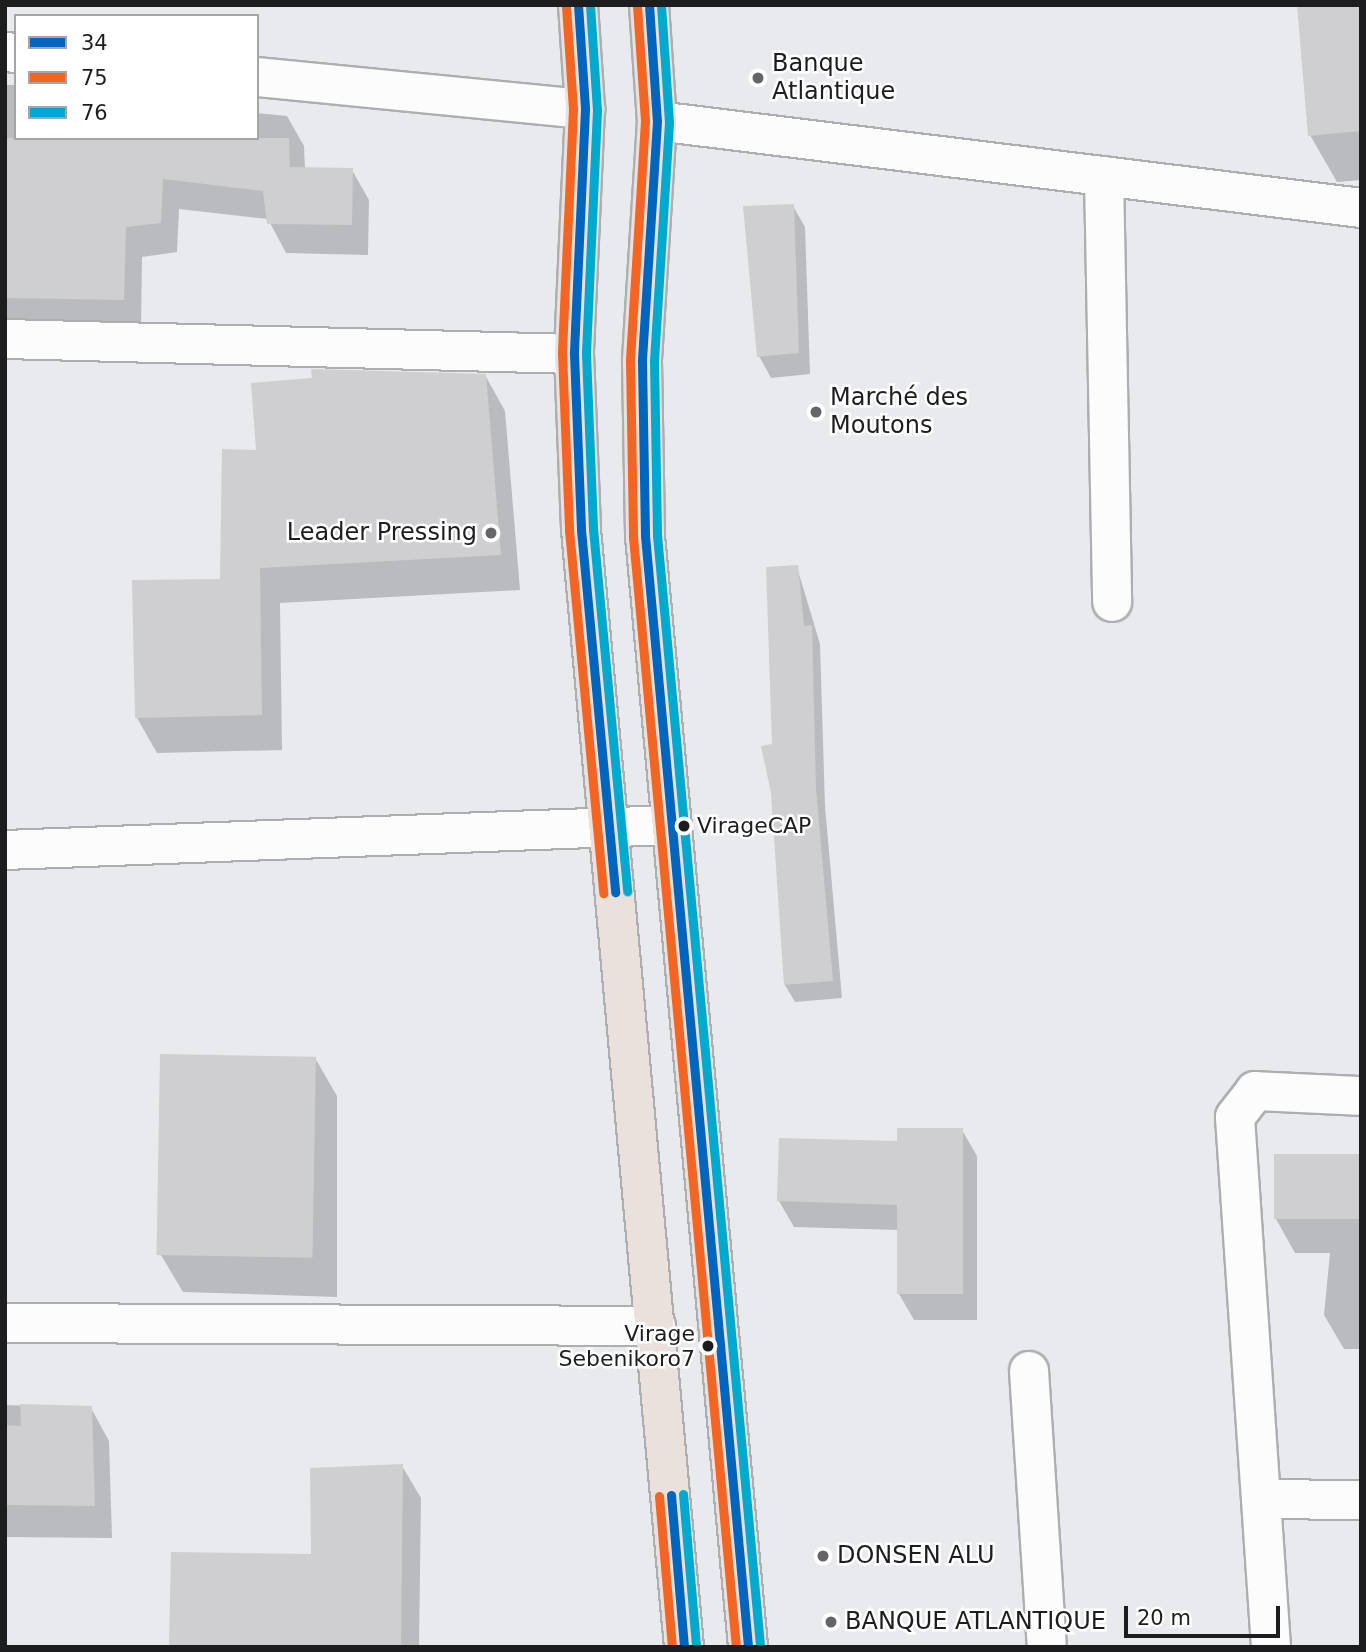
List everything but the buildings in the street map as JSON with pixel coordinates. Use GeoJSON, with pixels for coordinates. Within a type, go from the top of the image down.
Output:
{"type":"FeatureCollection","features":[{"type":"Feature","properties":{"kind":"highway"},"geometry":{"type":"LineString","coordinates":[[578,5],[585,109],[574,354],[581,530],[684,1647]]}},
{"type":"Feature","properties":{"kind":"highway"},"geometry":{"type":"LineString","coordinates":[[649,5],[657,121],[642,362],[645,536],[748,1647]]}},
{"type":"Feature","properties":{"kind":"street"},"geometry":{"type":"LineString","coordinates":[[259,77],[585,109]]}},
{"type":"Feature","properties":{"kind":"street"},"geometry":{"type":"LineString","coordinates":[[657,121],[1361,208]]}},
{"type":"Feature","properties":{"kind":"street"},"geometry":{"type":"LineString","coordinates":[[1104,176],[1112,602]]}},
{"type":"Feature","properties":{"kind":"street"},"geometry":{"type":"LineString","coordinates":[[5,339],[574,354]]}},
{"type":"Feature","properties":{"kind":"street"},"geometry":{"type":"LineString","coordinates":[[5,849],[671,825]]}},
{"type":"Feature","properties":{"kind":"street"},"geometry":{"type":"LineString","coordinates":[[1271,1647],[1236,1117],[1241,1102],[1255,1091],[1361,1096]]}},
{"type":"Feature","properties":{"kind":"street"},"geometry":{"type":"LineString","coordinates":[[5,1323],[656,1326]]}},
{"type":"Feature","properties":{"kind":"street"},"geometry":{"type":"LineString","coordinates":[[1029,1371],[1047,1647]]}},
{"type":"Feature","properties":{"kind":"street"},"geometry":{"type":"LineString","coordinates":[[1261,1499],[1361,1500]]}},
{"type":"Feature","properties":{"kind":"transit line","name":"34"},"geometry":{"type":"LineString","coordinates":[[578,5],[585,109],[574,354],[581,530],[615,892]]}},
{"type":"Feature","properties":{"kind":"transit line","name":"76"},"geometry":{"type":"LineString","coordinates":[[590,5],[597,110],[586,354],[593,529],[627,891]]}},
{"type":"Feature","properties":{"kind":"transit line","name":"34"},"geometry":{"type":"LineString","coordinates":[[649,5],[657,121],[642,362],[645,536],[748,1647]]}},
{"type":"Feature","properties":{"kind":"transit line","name":"76"},"geometry":{"type":"LineString","coordinates":[[661,5],[669,122],[654,362],[657,535],[760,1646]]}},
{"type":"Feature","properties":{"kind":"transit line","name":"75"},"geometry":{"type":"LineString","coordinates":[[566,6],[573,109],[562,353],[569,530],[603,893]]}},
{"type":"Feature","properties":{"kind":"transit line","name":"75"},"geometry":{"type":"LineString","coordinates":[[637,6],[645,121],[630,361],[633,537],[736,1647]]}},
{"type":"Feature","properties":{"kind":"transit line","name":"76"},"geometry":{"type":"LineString","coordinates":[[683,1494],[696,1646]]}},
{"type":"Feature","properties":{"kind":"transit line","name":"34"},"geometry":{"type":"LineString","coordinates":[[671,1495],[684,1647]]}},
{"type":"Feature","properties":{"kind":"transit line","name":"75"},"geometry":{"type":"LineString","coordinates":[[659,1496],[672,1647]]}},
{"type":"Feature","properties":{"kind":"place","name":"Banque Atlantique"},"geometry":{"type":"Point","coordinates":[758,78]}},
{"type":"Feature","properties":{"kind":"place","name":"Marché des Moutons"},"geometry":{"type":"Point","coordinates":[816,412]}},
{"type":"Feature","properties":{"kind":"place","name":"Leader Pressing"},"geometry":{"type":"Point","coordinates":[491,533]}},
{"type":"Feature","properties":{"kind":"place","name":"VirageCAP"},"geometry":{"type":"Point","coordinates":[684,826]}},
{"type":"Feature","properties":{"kind":"place","name":"Virage Sebenikoro7"},"geometry":{"type":"Point","coordinates":[708,1346]}},
{"type":"Feature","properties":{"kind":"place","name":"DONSEN ALU"},"geometry":{"type":"Point","coordinates":[823,1556]}},
{"type":"Feature","properties":{"kind":"place","name":"BANQUE ATLANTIQUE"},"geometry":{"type":"Point","coordinates":[831,1622]}}]}
